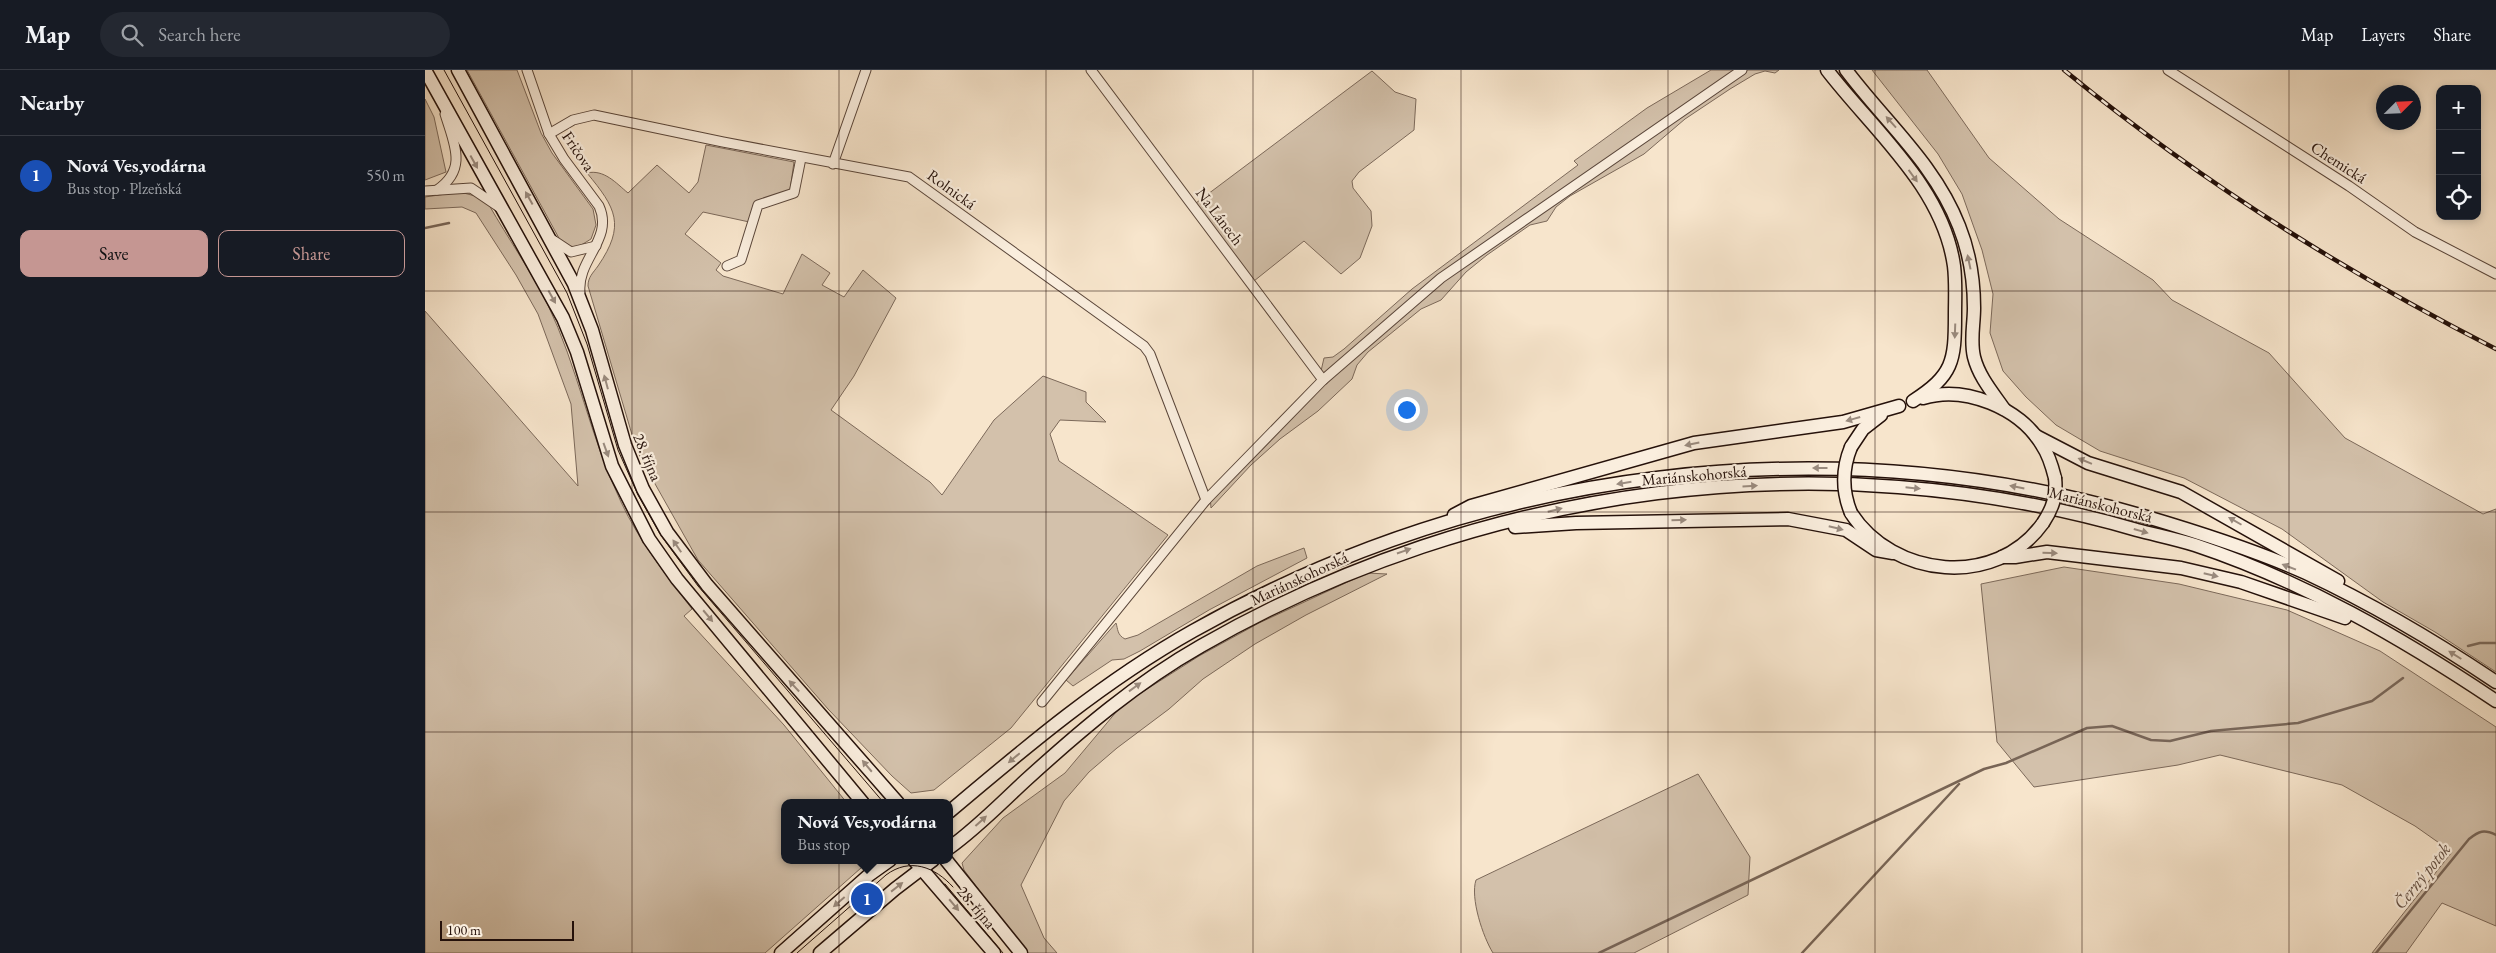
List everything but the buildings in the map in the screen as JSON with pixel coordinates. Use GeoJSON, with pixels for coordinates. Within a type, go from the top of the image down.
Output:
{"type":"FeatureCollection","features":[{"type":"Feature","properties":{"kind":"main road"},"geometry":{"type":"LineString","coordinates":[[425,70],[499,207],[563,318],[577,352],[612,466],[649,539],[673,574],[860,799]]}},
{"type":"Feature","properties":{"kind":"main road","name":"28. října"},"geometry":{"type":"LineString","coordinates":[[458,70],[553,240],[581,299],[625,445],[643,489],[667,532],[707,585],[894,799]]}},
{"type":"Feature","properties":{"kind":"main road"},"geometry":{"type":"LineString","coordinates":[[1827,70],[1921,187],[1944,231],[1954,265],[1955,338],[1950,365],[1939,381],[1913,401]]}},
{"type":"Feature","properties":{"kind":"main road"},"geometry":{"type":"LineString","coordinates":[[1846,70],[1916,153],[1934,178],[1952,209],[1965,244],[1971,276],[1974,311],[1972,343],[1974,357],[1981,376],[2005,409],[2036,436],[2088,463],[2181,492],[2343,584],[2381,611]]}},
{"type":"Feature","properties":{"kind":"main road"},"geometry":{"type":"LineString","coordinates":[[1435,525],[1471,506],[1656,452],[1710,441],[1843,422],[1928,396],[1949,395],[1979,400],[2005,409]]}},
{"type":"Feature","properties":{"kind":"main road"},"geometry":{"type":"LineString","coordinates":[[1899,406],[1872,421],[1863,429],[1851,447],[1843,476],[1845,494],[1851,513],[1865,532],[1893,553],[1913,562],[1939,567],[1981,565],[2002,557],[2028,542],[2043,523],[2056,492],[2055,478],[2047,455],[2036,436]]}},
{"type":"Feature","properties":{"kind":"main road","name":"Mariánskohorská"},"geometry":{"type":"LineString","coordinates":[[953,808],[1095,694],[1191,632],[1255,598],[1317,569],[1435,525],[1577,490],[1693,472],[1821,468],[1915,473],[2006,485],[2108,506],[2203,533],[2303,572],[2381,611],[2457,656],[2496,682]]}},
{"type":"Feature","properties":{"kind":"main road","name":"Mariánskohorská"},"geometry":{"type":"LineString","coordinates":[[953,844],[1083,729],[1138,685],[1231,629],[1294,596],[1340,576],[1439,539],[1579,504],[1695,488],[1820,482],[1915,488],[2063,510],[2193,544],[2296,585],[2403,641],[2496,701]]}},
{"type":"Feature","properties":{"kind":"main road"},"geometry":{"type":"LineString","coordinates":[[1439,539],[1456,540],[1498,530],[1531,525],[1788,519],[1846,530],[1876,550],[1893,553]]}},
{"type":"Feature","properties":{"kind":"main road"},"geometry":{"type":"LineString","coordinates":[[2002,557],[2047,552],[2181,568],[2241,582],[2303,602],[2403,641]]}},
{"type":"Feature","properties":{"kind":"main road"},"geometry":{"type":"LineString","coordinates":[[781,953],[869,875],[884,864]]}},
{"type":"Feature","properties":{"kind":"main road"},"geometry":{"type":"LineString","coordinates":[[820,953],[895,889],[918,864]]}},
{"type":"Feature","properties":{"kind":"main road","name":"28. října"},"geometry":{"type":"LineString","coordinates":[[918,864],[994,953]]}},
{"type":"Feature","properties":{"kind":"main road","name":"28. října"},"geometry":{"type":"LineString","coordinates":[[949,864],[1021,953]]}},
{"type":"Feature","properties":{"kind":"street","name":"Fričova"},"geometry":{"type":"LineString","coordinates":[[527,70],[549,134],[564,159],[601,211],[603,231],[581,272],[581,299]]}},
{"type":"Feature","properties":{"kind":"street"},"geometry":{"type":"LineString","coordinates":[[833,164],[866,70]]}},
{"type":"Feature","properties":{"kind":"street","name":"Na Lánech"},"geometry":{"type":"LineString","coordinates":[[1091,70],[1323,380]]}},
{"type":"Feature","properties":{"kind":"street"},"geometry":{"type":"LineString","coordinates":[[1042,702],[1206,500],[1323,380],[1441,278],[1742,70]]}},
{"type":"Feature","properties":{"kind":"street","name":"Chemická"},"geometry":{"type":"LineString","coordinates":[[2168,70],[2349,186],[2415,232],[2496,274]]}},
{"type":"Feature","properties":{"kind":"street"},"geometry":{"type":"LineString","coordinates":[[437,190],[450,180],[456,163],[454,144],[442,104]]}},
{"type":"Feature","properties":{"kind":"street","name":"Rolnická"},"geometry":{"type":"LineString","coordinates":[[549,134],[573,120],[594,115],[801,158],[909,177],[1144,346],[1150,354],[1206,500]]}},
{"type":"Feature","properties":{"kind":"street"},"geometry":{"type":"LineString","coordinates":[[727,266],[741,260],[759,205],[794,193],[801,158]]}},
{"type":"Feature","properties":{"kind":"street"},"geometry":{"type":"LineString","coordinates":[[425,191],[471,188],[499,207]]}},
{"type":"Feature","properties":{"kind":"street"},"geometry":{"type":"LineString","coordinates":[[553,240],[571,252],[596,246]]}},
{"type":"Feature","properties":{"kind":"shaded area"},"geometry":{"type":"Polygon","coordinates":[[[467,70],[517,70],[541,133],[552,153],[593,209],[596,225],[591,239],[578,247],[568,246],[560,240],[467,70]]]}},
{"type":"Feature","properties":{"kind":"shaded area"},"geometry":{"type":"Polygon","coordinates":[[[1711,70],[1779,70],[1775,73],[1765,71],[1755,74],[1730,89],[1685,119],[1644,154],[1570,196],[1556,207],[1547,221],[1530,225],[1487,255],[1466,272],[1441,300],[1421,309],[1368,352],[1357,365],[1352,379],[1318,411],[1280,439],[1251,465],[1211,508],[1210,495],[1318,384],[1324,358],[1333,357],[1344,349],[1412,289],[1578,165],[1574,161],[1647,108],[1711,70]]]}},
{"type":"Feature","properties":{"kind":"shaded area"},"geometry":{"type":"Polygon","coordinates":[[[1872,70],[1927,70],[1989,158],[2059,219],[2153,280],[2172,300],[2269,353],[2345,438],[2483,514],[2496,509],[2496,672],[2435,632],[2383,602],[2282,529],[2184,478],[2100,451],[2056,425],[2026,397],[2003,371],[1990,333],[1993,294],[1982,250],[1962,194],[1938,154],[1872,70]]]}},
{"type":"Feature","properties":{"kind":"shaded area"},"geometry":{"type":"Polygon","coordinates":[[[1372,71],[1395,92],[1416,99],[1414,130],[1359,172],[1352,181],[1353,188],[1371,211],[1372,226],[1360,258],[1341,274],[1304,241],[1254,281],[1196,203],[1372,71]]]}},
{"type":"Feature","properties":{"kind":"shaded area"},"geometry":{"type":"Polygon","coordinates":[[[425,99],[434,117],[446,172],[425,180],[425,99]]]}},
{"type":"Feature","properties":{"kind":"shaded area"},"geometry":{"type":"Polygon","coordinates":[[[706,145],[794,162],[790,190],[764,199],[754,223],[703,212],[685,234],[721,263],[716,270],[723,276],[783,294],[802,254],[830,273],[822,285],[844,297],[863,270],[896,298],[854,376],[831,410],[930,482],[942,495],[994,420],[1043,376],[1086,392],[1086,402],[1106,422],[1060,420],[1050,434],[1059,461],[1168,535],[1011,728],[934,790],[911,793],[892,776],[828,709],[698,560],[641,459],[633,438],[588,286],[590,278],[607,252],[612,239],[614,217],[605,197],[587,173],[593,172],[604,175],[628,193],[657,165],[689,193],[698,182],[706,145]]]}},
{"type":"Feature","properties":{"kind":"shaded area"},"geometry":{"type":"Polygon","coordinates":[[[460,192],[475,196],[489,205],[547,303],[567,352],[610,478],[628,516],[645,544],[692,609],[684,616],[784,725],[844,799],[781,799],[781,864],[865,864],[765,953],[425,953],[425,311],[578,486],[571,404],[538,314],[516,275],[476,213],[462,207],[425,209],[425,197],[460,192]]]}},
{"type":"Feature","properties":{"kind":"shaded area"},"geometry":{"type":"Polygon","coordinates":[[[1304,548],[1307,558],[1209,610],[1140,651],[1124,659],[1112,660],[1073,686],[1066,680],[1116,623],[1119,634],[1125,639],[1138,635],[1257,566],[1304,548]]]}},
{"type":"Feature","properties":{"kind":"shaded area"},"geometry":{"type":"Polygon","coordinates":[[[2064,567],[2179,584],[2287,610],[2380,651],[2496,727],[2496,926],[2442,903],[2406,953],[2372,953],[2452,852],[2415,826],[2342,785],[2220,755],[2178,765],[2034,787],[1997,742],[1981,584],[2064,567]]]}},
{"type":"Feature","properties":{"kind":"shaded area"},"geometry":{"type":"Polygon","coordinates":[[[1367,573],[1387,574],[1306,615],[1255,644],[1203,679],[1169,709],[1117,748],[1089,772],[1064,801],[1021,885],[1044,938],[1057,953],[1026,953],[964,870],[962,863],[1003,818],[1065,773],[1122,705],[1199,656],[1259,623],[1367,573]]]}},
{"type":"Feature","properties":{"kind":"shaded area"},"geometry":{"type":"Polygon","coordinates":[[[1698,774],[1750,857],[1748,895],[1634,953],[1493,953],[1485,937],[1476,907],[1476,880],[1698,774]]]}},
{"type":"Feature","properties":{"kind":"waterway"},"geometry":{"type":"LineString","coordinates":[[425,228],[449,223]]}},
{"type":"Feature","properties":{"kind":"waterway"},"geometry":{"type":"LineString","coordinates":[[2468,646],[2480,643],[2496,643]]}},
{"type":"Feature","properties":{"kind":"waterway"},"geometry":{"type":"LineString","coordinates":[[1599,953],[1984,769],[2006,763],[2087,728],[2112,726],[2151,740],[2170,741],[2211,731],[2298,723],[2372,701],[2403,678]]}},
{"type":"Feature","properties":{"kind":"waterway"},"geometry":{"type":"LineString","coordinates":[[1802,953],[1959,784]]}},
{"type":"Feature","properties":{"kind":"waterway","name":"Černý potok"},"geometry":{"type":"LineString","coordinates":[[2376,953],[2469,839],[2482,832],[2496,835]]}},
{"type":"Feature","properties":{"kind":"tram line"},"geometry":{"type":"LineString","coordinates":[[444,70],[567,293],[587,344],[618,450],[638,495],[660,534],[698,586],[881,799]]}},
{"type":"Feature","properties":{"kind":"tram line"},"geometry":{"type":"LineString","coordinates":[[797,953],[886,875],[904,866],[922,867],[930,870],[938,874],[953,887]]}},
{"type":"Feature","properties":{"kind":"tram line"},"geometry":{"type":"LineString","coordinates":[[945,884],[1003,953]]}},
{"type":"Feature","properties":{"kind":"railway"},"geometry":{"type":"LineString","coordinates":[[2064,70],[2166,149],[2273,221],[2383,288],[2496,349]]}},
{"type":"Feature","properties":{"kind":"place","name":"Nová Ves,vodárna"},"geometry":{"type":"Point","coordinates":[867,899]}}]}
